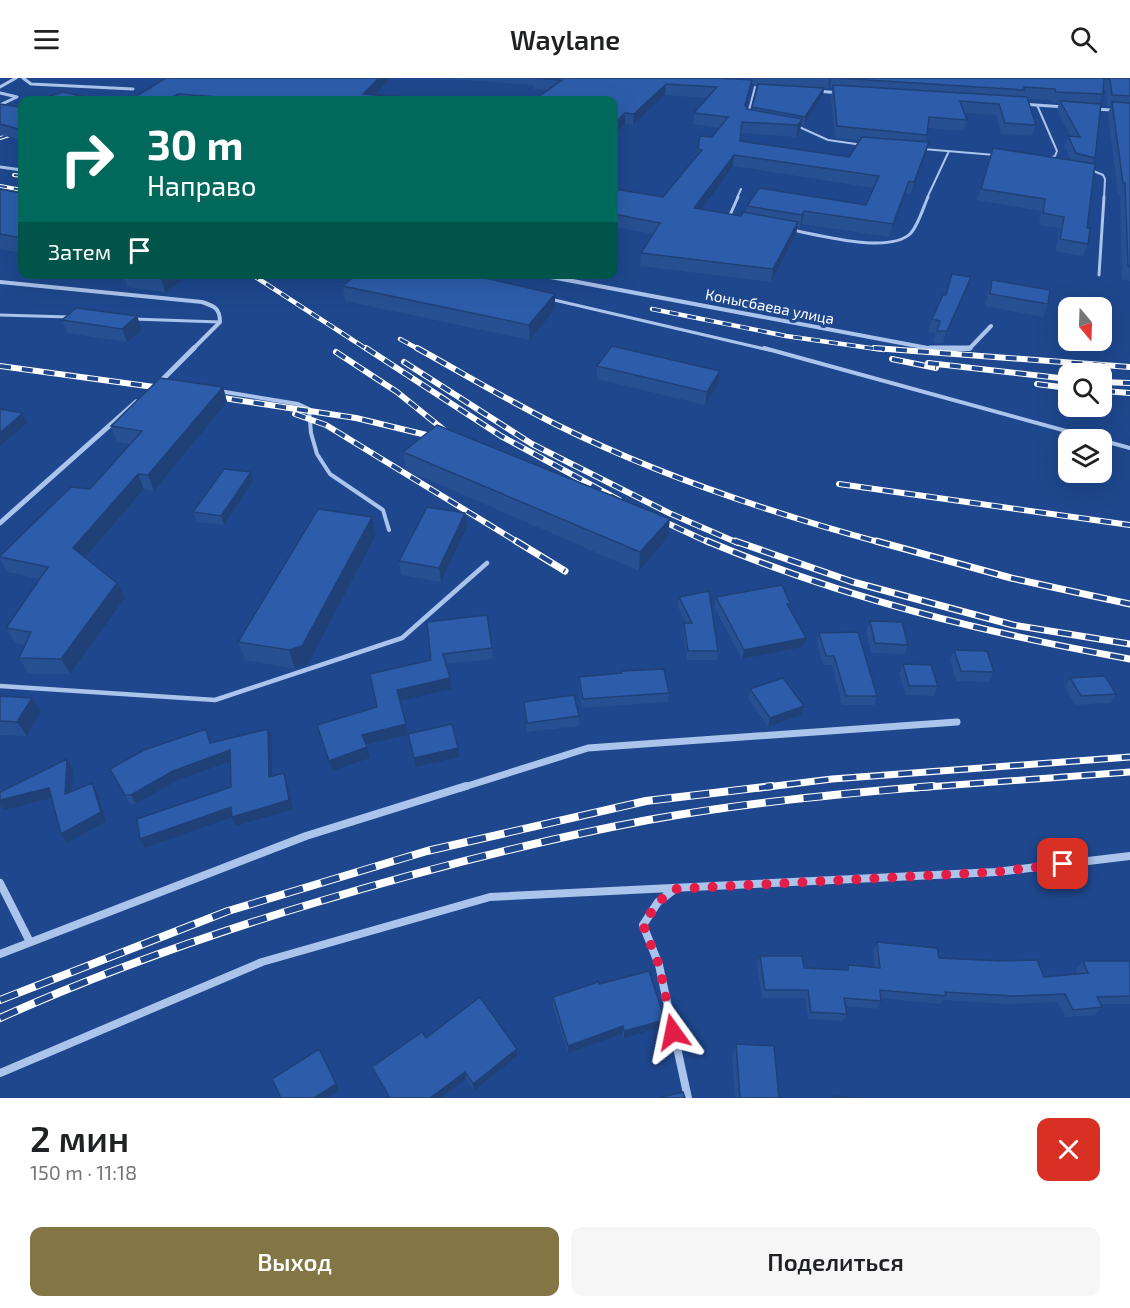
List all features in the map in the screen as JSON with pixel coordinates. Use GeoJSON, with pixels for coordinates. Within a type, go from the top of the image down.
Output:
{"type":"FeatureCollection","features":[{"type":"Feature","properties":{"kind":"street"},"geometry":{"type":"LineString","coordinates":[[0,87],[16,78]]}},
{"type":"Feature","properties":{"kind":"street"},"geometry":{"type":"LineString","coordinates":[[23,78],[31,84],[134,89]]}},
{"type":"Feature","properties":{"kind":"street"},"geometry":{"type":"LineString","coordinates":[[814,91],[849,93]]}},
{"type":"Feature","properties":{"kind":"street"},"geometry":{"type":"LineString","coordinates":[[0,93],[17,97],[0,105]]}},
{"type":"Feature","properties":{"kind":"street"},"geometry":{"type":"LineString","coordinates":[[1013,104],[1072,107]]}},
{"type":"Feature","properties":{"kind":"street"},"geometry":{"type":"LineString","coordinates":[[1083,108],[1130,111]]}},
{"type":"Feature","properties":{"kind":"street"},"geometry":{"type":"LineString","coordinates":[[0,167],[18,169]]}},
{"type":"Feature","properties":{"kind":"street","name":"Конысбаева улица"},"geometry":{"type":"LineString","coordinates":[[562,279],[933,349],[969,349],[991,326]]}},
{"type":"Feature","properties":{"kind":"street"},"geometry":{"type":"LineString","coordinates":[[0,282],[202,302],[215,306],[220,313],[220,322],[154,387]]}},
{"type":"Feature","properties":{"kind":"street"},"geometry":{"type":"LineString","coordinates":[[0,523],[139,399]]}},
{"type":"Feature","properties":{"kind":"street"},"geometry":{"type":"LineString","coordinates":[[0,954],[306,836],[588,748],[957,722]]}},
{"type":"Feature","properties":{"kind":"street"},"geometry":{"type":"LineString","coordinates":[[0,1073],[262,962],[490,897],[996,872],[1130,856]]}},
{"type":"Feature","properties":{"kind":"street"},"geometry":{"type":"LineString","coordinates":[[0,883],[30,942]]}},
{"type":"Feature","properties":{"kind":"street"},"geometry":{"type":"LineString","coordinates":[[675,889],[658,902],[643,925],[659,965],[688,1098]]}},
{"type":"Feature","properties":{"kind":"lane"},"geometry":{"type":"LineString","coordinates":[[747,117],[755,87]]}},
{"type":"Feature","properties":{"kind":"lane"},"geometry":{"type":"LineString","coordinates":[[1037,105],[1057,150],[1055,156],[1049,159]]}},
{"type":"Feature","properties":{"kind":"lane"},"geometry":{"type":"LineString","coordinates":[[793,126],[804,128],[828,140],[872,146]]}},
{"type":"Feature","properties":{"kind":"lane"},"geometry":{"type":"LineString","coordinates":[[916,148],[1001,156]]}},
{"type":"Feature","properties":{"kind":"lane"},"geometry":{"type":"LineString","coordinates":[[785,229],[877,242],[895,242],[905,238],[912,232],[949,151]]}},
{"type":"Feature","properties":{"kind":"lane"},"geometry":{"type":"LineString","coordinates":[[1041,159],[1056,162]]}},
{"type":"Feature","properties":{"kind":"lane"},"geometry":{"type":"LineString","coordinates":[[1087,169],[1103,175],[1105,179],[1099,275]]}},
{"type":"Feature","properties":{"kind":"lane"},"geometry":{"type":"LineString","coordinates":[[736,220],[730,215],[741,189]]}},
{"type":"Feature","properties":{"kind":"lane"},"geometry":{"type":"LineString","coordinates":[[544,298],[751,345],[1060,429]]}},
{"type":"Feature","properties":{"kind":"lane"},"geometry":{"type":"LineString","coordinates":[[0,315],[81,318]]}},
{"type":"Feature","properties":{"kind":"lane"},"geometry":{"type":"LineString","coordinates":[[127,319],[220,322]]}},
{"type":"Feature","properties":{"kind":"lane"},"geometry":{"type":"LineString","coordinates":[[160,382],[171,384]]}},
{"type":"Feature","properties":{"kind":"lane"},"geometry":{"type":"LineString","coordinates":[[213,390],[298,404],[309,409],[311,433],[317,454],[330,474],[383,510],[389,530]]}},
{"type":"Feature","properties":{"kind":"lane"},"geometry":{"type":"LineString","coordinates":[[1112,443],[1130,448]]}},
{"type":"Feature","properties":{"kind":"lane"},"geometry":{"type":"LineString","coordinates":[[0,686],[215,700],[402,639],[487,563]]}},
{"type":"Feature","properties":{"kind":"building"},"geometry":{"type":"Polygon","coordinates":[[[166,78],[379,78],[363,94],[391,96],[178,94],[174,96],[137,96],[166,78]]]}},
{"type":"Feature","properties":{"kind":"building"},"geometry":{"type":"Polygon","coordinates":[[[533,78],[752,80],[745,105],[747,109],[802,119],[798,125],[742,122],[740,141],[849,157],[862,137],[929,142],[914,182],[909,181],[893,224],[804,211],[802,215],[747,206],[759,188],[866,205],[879,176],[734,155],[694,208],[741,216],[743,212],[798,222],[773,269],[641,253],[660,223],[618,215],[618,190],[663,197],[702,150],[698,149],[700,136],[712,137],[728,117],[694,113],[717,87],[666,84],[634,114],[625,113],[618,120],[618,96],[539,96],[562,80],[533,78]]]}},
{"type":"Feature","properties":{"kind":"building"},"geometry":{"type":"Polygon","coordinates":[[[837,78],[1130,78],[1130,96],[1112,95],[1110,79],[1104,79],[1103,94],[1056,92],[1055,89],[1024,87],[1024,90],[837,78]]]}},
{"type":"Feature","properties":{"kind":"building"},"geometry":{"type":"Polygon","coordinates":[[[758,84],[824,88],[805,117],[752,107],[758,84]]]}},
{"type":"Feature","properties":{"kind":"building"},"geometry":{"type":"Polygon","coordinates":[[[833,85],[1027,97],[1036,125],[1005,123],[999,104],[960,101],[967,120],[929,117],[927,135],[837,126],[833,85]]]}},
{"type":"Feature","properties":{"kind":"building"},"geometry":{"type":"Polygon","coordinates":[[[63,92],[80,96],[50,96],[63,92]]]}},
{"type":"Feature","properties":{"kind":"building"},"geometry":{"type":"Polygon","coordinates":[[[1060,101],[1101,104],[1095,158],[1076,153],[1068,136],[1080,137],[1060,101]]]}},
{"type":"Feature","properties":{"kind":"building"},"geometry":{"type":"Polygon","coordinates":[[[1112,102],[1130,103],[1130,267],[1128,266],[1125,183],[1123,183],[1112,102]]]}},
{"type":"Feature","properties":{"kind":"building"},"geometry":{"type":"Polygon","coordinates":[[[0,104],[18,107],[18,129],[0,124],[0,104]]]}},
{"type":"Feature","properties":{"kind":"building"},"geometry":{"type":"Polygon","coordinates":[[[993,148],[1095,164],[1087,228],[1090,228],[1088,244],[1060,239],[1064,217],[1043,213],[1045,199],[981,189],[993,148]]]}},
{"type":"Feature","properties":{"kind":"building"},"geometry":{"type":"Polygon","coordinates":[[[0,189],[18,192],[18,237],[0,234],[0,189]]]}},
{"type":"Feature","properties":{"kind":"building"},"geometry":{"type":"Polygon","coordinates":[[[952,274],[971,277],[947,331],[937,331],[940,321],[932,319],[943,295],[946,295],[952,274]]]}},
{"type":"Feature","properties":{"kind":"building"},"geometry":{"type":"Polygon","coordinates":[[[351,279],[489,279],[555,294],[529,325],[343,286],[351,279]]]}},
{"type":"Feature","properties":{"kind":"building"},"geometry":{"type":"Polygon","coordinates":[[[992,280],[1050,290],[1048,304],[990,294],[992,280]]]}},
{"type":"Feature","properties":{"kind":"building"},"geometry":{"type":"Polygon","coordinates":[[[76,308],[137,316],[122,329],[62,320],[76,308]]]}},
{"type":"Feature","properties":{"kind":"building"},"geometry":{"type":"Polygon","coordinates":[[[612,346],[720,371],[707,392],[597,366],[612,346]]]}},
{"type":"Feature","properties":{"kind":"building"},"geometry":{"type":"Polygon","coordinates":[[[160,378],[223,387],[148,475],[138,474],[73,548],[117,583],[61,659],[19,658],[31,632],[6,628],[48,567],[0,556],[71,487],[90,489],[142,431],[111,426],[160,378]]]}},
{"type":"Feature","properties":{"kind":"building"},"geometry":{"type":"Polygon","coordinates":[[[0,409],[23,413],[0,433],[0,409]]]}},
{"type":"Feature","properties":{"kind":"building"},"geometry":{"type":"Polygon","coordinates":[[[437,425],[670,519],[640,552],[403,452],[437,425]]]}},
{"type":"Feature","properties":{"kind":"building"},"geometry":{"type":"Polygon","coordinates":[[[224,469],[251,472],[221,516],[193,512],[224,469]]]}},
{"type":"Feature","properties":{"kind":"building"},"geometry":{"type":"Polygon","coordinates":[[[427,507],[465,513],[439,568],[399,561],[427,507]]]}},
{"type":"Feature","properties":{"kind":"building"},"geometry":{"type":"Polygon","coordinates":[[[318,509],[372,517],[302,646],[289,650],[238,642],[318,509]]]}},
{"type":"Feature","properties":{"kind":"building"},"geometry":{"type":"Polygon","coordinates":[[[782,585],[790,603],[787,604],[806,638],[744,650],[716,597],[782,585]]]}},
{"type":"Feature","properties":{"kind":"building"},"geometry":{"type":"Polygon","coordinates":[[[709,591],[718,651],[688,651],[684,623],[692,623],[679,597],[709,591]]]}},
{"type":"Feature","properties":{"kind":"building"},"geometry":{"type":"Polygon","coordinates":[[[487,615],[492,648],[443,654],[450,678],[397,690],[406,724],[362,735],[367,747],[329,761],[317,725],[377,707],[370,674],[431,660],[427,622],[487,615]]]}},
{"type":"Feature","properties":{"kind":"building"},"geometry":{"type":"Polygon","coordinates":[[[870,621],[902,622],[908,645],[875,643],[870,621]]]}},
{"type":"Feature","properties":{"kind":"building"},"geometry":{"type":"Polygon","coordinates":[[[858,632],[877,696],[846,696],[834,656],[826,656],[819,633],[858,632]]]}},
{"type":"Feature","properties":{"kind":"building"},"geometry":{"type":"Polygon","coordinates":[[[954,650],[987,651],[994,672],[961,671],[954,650]]]}},
{"type":"Feature","properties":{"kind":"building"},"geometry":{"type":"Polygon","coordinates":[[[903,664],[931,665],[938,686],[909,686],[903,664]]]}},
{"type":"Feature","properties":{"kind":"building"},"geometry":{"type":"Polygon","coordinates":[[[664,669],[669,693],[583,699],[579,677],[622,673],[622,671],[664,669]]]}},
{"type":"Feature","properties":{"kind":"building"},"geometry":{"type":"Polygon","coordinates":[[[1105,676],[1116,694],[1081,696],[1070,678],[1105,676]]]}},
{"type":"Feature","properties":{"kind":"building"},"geometry":{"type":"Polygon","coordinates":[[[783,678],[804,706],[770,718],[750,689],[783,678]]]}},
{"type":"Feature","properties":{"kind":"building"},"geometry":{"type":"Polygon","coordinates":[[[574,695],[579,716],[527,723],[524,702],[574,695]]]}},
{"type":"Feature","properties":{"kind":"building"},"geometry":{"type":"Polygon","coordinates":[[[0,696],[32,698],[17,722],[0,721],[0,696]]]}},
{"type":"Feature","properties":{"kind":"building"},"geometry":{"type":"Polygon","coordinates":[[[452,724],[458,748],[414,758],[408,734],[452,724]]]}},
{"type":"Feature","properties":{"kind":"building"},"geometry":{"type":"Polygon","coordinates":[[[206,729],[210,743],[268,729],[269,777],[284,773],[289,800],[232,817],[231,807],[140,839],[137,819],[231,787],[230,750],[173,771],[131,795],[125,795],[110,769],[144,750],[206,729]]]}},
{"type":"Feature","properties":{"kind":"building"},"geometry":{"type":"Polygon","coordinates":[[[67,759],[65,794],[92,783],[101,812],[61,834],[49,788],[0,800],[0,792],[67,759]]]}},
{"type":"Feature","properties":{"kind":"building"},"geometry":{"type":"Polygon","coordinates":[[[877,942],[937,948],[939,958],[1037,960],[1044,977],[1088,973],[1083,961],[1130,961],[1130,996],[1097,997],[1102,1007],[1073,1010],[1065,994],[1013,996],[945,992],[946,996],[880,990],[881,1001],[844,998],[847,1014],[811,1012],[808,990],[765,990],[760,956],[802,956],[804,968],[848,970],[848,965],[880,968],[877,942]]]}},
{"type":"Feature","properties":{"kind":"building"},"geometry":{"type":"Polygon","coordinates":[[[649,971],[665,1020],[624,1031],[623,1026],[568,1046],[553,997],[598,982],[599,984],[649,971]]]}},
{"type":"Feature","properties":{"kind":"building"},"geometry":{"type":"Polygon","coordinates":[[[480,997],[517,1049],[473,1084],[465,1072],[430,1098],[390,1098],[372,1067],[422,1032],[426,1038],[480,997]]]}},
{"type":"Feature","properties":{"kind":"building"},"geometry":{"type":"Polygon","coordinates":[[[736,1044],[774,1046],[779,1098],[740,1098],[736,1044]]]}},
{"type":"Feature","properties":{"kind":"building"},"geometry":{"type":"Polygon","coordinates":[[[319,1049],[336,1084],[314,1098],[281,1098],[272,1079],[319,1049]]]}},
{"type":"Feature","properties":{"kind":"building"},"geometry":{"type":"Polygon","coordinates":[[[683,1092],[685,1098],[658,1098],[683,1092]]]}},
{"type":"Feature","properties":{"kind":"railway"},"geometry":{"type":"LineString","coordinates":[[0,138],[18,132]]}},
{"type":"Feature","properties":{"kind":"railway"},"geometry":{"type":"LineString","coordinates":[[14,175],[18,176]]}},
{"type":"Feature","properties":{"kind":"railway"},"geometry":{"type":"LineString","coordinates":[[0,186],[18,189]]}},
{"type":"Feature","properties":{"kind":"railway"},"geometry":{"type":"LineString","coordinates":[[259,279],[368,350]]}},
{"type":"Feature","properties":{"kind":"railway"},"geometry":{"type":"LineString","coordinates":[[652,309],[786,336],[884,350]]}},
{"type":"Feature","properties":{"kind":"railway"},"geometry":{"type":"LineString","coordinates":[[400,339],[420,350]]}},
{"type":"Feature","properties":{"kind":"railway"},"geometry":{"type":"LineString","coordinates":[[366,348],[501,436],[619,500]]}},
{"type":"Feature","properties":{"kind":"railway"},"geometry":{"type":"LineString","coordinates":[[417,348],[539,416],[636,461],[716,492],[882,543]]}},
{"type":"Feature","properties":{"kind":"railway"},"geometry":{"type":"LineString","coordinates":[[874,348],[1130,367]]}},
{"type":"Feature","properties":{"kind":"railway"},"geometry":{"type":"LineString","coordinates":[[336,352],[397,392],[454,438]]}},
{"type":"Feature","properties":{"kind":"railway"},"geometry":{"type":"LineString","coordinates":[[892,359],[936,368]]}},
{"type":"Feature","properties":{"kind":"railway"},"geometry":{"type":"LineString","coordinates":[[404,362],[532,444],[669,513],[738,543]]}},
{"type":"Feature","properties":{"kind":"railway"},"geometry":{"type":"LineString","coordinates":[[928,363],[1058,378]]}},
{"type":"Feature","properties":{"kind":"railway"},"geometry":{"type":"LineString","coordinates":[[0,366],[169,389]]}},
{"type":"Feature","properties":{"kind":"railway"},"geometry":{"type":"LineString","coordinates":[[1112,382],[1130,383]]}},
{"type":"Feature","properties":{"kind":"railway"},"geometry":{"type":"LineString","coordinates":[[1037,384],[1058,387]]}},
{"type":"Feature","properties":{"kind":"railway"},"geometry":{"type":"LineString","coordinates":[[1112,392],[1130,393]]}},
{"type":"Feature","properties":{"kind":"railway"},"geometry":{"type":"LineString","coordinates":[[210,396],[356,418],[443,439]]}},
{"type":"Feature","properties":{"kind":"railway"},"geometry":{"type":"LineString","coordinates":[[295,414],[326,425],[519,543]]}},
{"type":"Feature","properties":{"kind":"railway"},"geometry":{"type":"LineString","coordinates":[[839,484],[1130,525]]}},
{"type":"Feature","properties":{"kind":"railway"},"geometry":{"type":"LineString","coordinates":[[654,517],[710,543]]}},
{"type":"Feature","properties":{"kind":"railway"},"geometry":{"type":"LineString","coordinates":[[516,541],[565,571]]}},
{"type":"Feature","properties":{"kind":"railway"},"geometry":{"type":"LineString","coordinates":[[707,541],[810,580],[915,612],[1022,638],[1130,659]]}},
{"type":"Feature","properties":{"kind":"railway"},"geometry":{"type":"LineString","coordinates":[[735,541],[853,582],[1013,625],[1130,644]]}},
{"type":"Feature","properties":{"kind":"railway"},"geometry":{"type":"LineString","coordinates":[[876,541],[1011,578],[1130,604]]}},
{"type":"Feature","properties":{"kind":"railway"},"geometry":{"type":"LineString","coordinates":[[759,788],[832,779],[1130,757]]}},
{"type":"Feature","properties":{"kind":"railway"},"geometry":{"type":"LineString","coordinates":[[914,788],[1130,772]]}},
{"type":"Feature","properties":{"kind":"railway"},"geometry":{"type":"LineString","coordinates":[[0,1000],[228,911],[427,851],[646,801],[772,786]]}},
{"type":"Feature","properties":{"kind":"railway"},"geometry":{"type":"LineString","coordinates":[[0,1018],[116,970],[234,928],[355,891],[480,857],[606,828],[683,814],[790,800],[933,786]]}},
{"type":"Feature","properties":{"kind":"route"},"geometry":{"type":"LineString","coordinates":[[673,1032],[659,965],[643,925],[658,902],[675,889],[996,872],[1063,864]]}}]}
